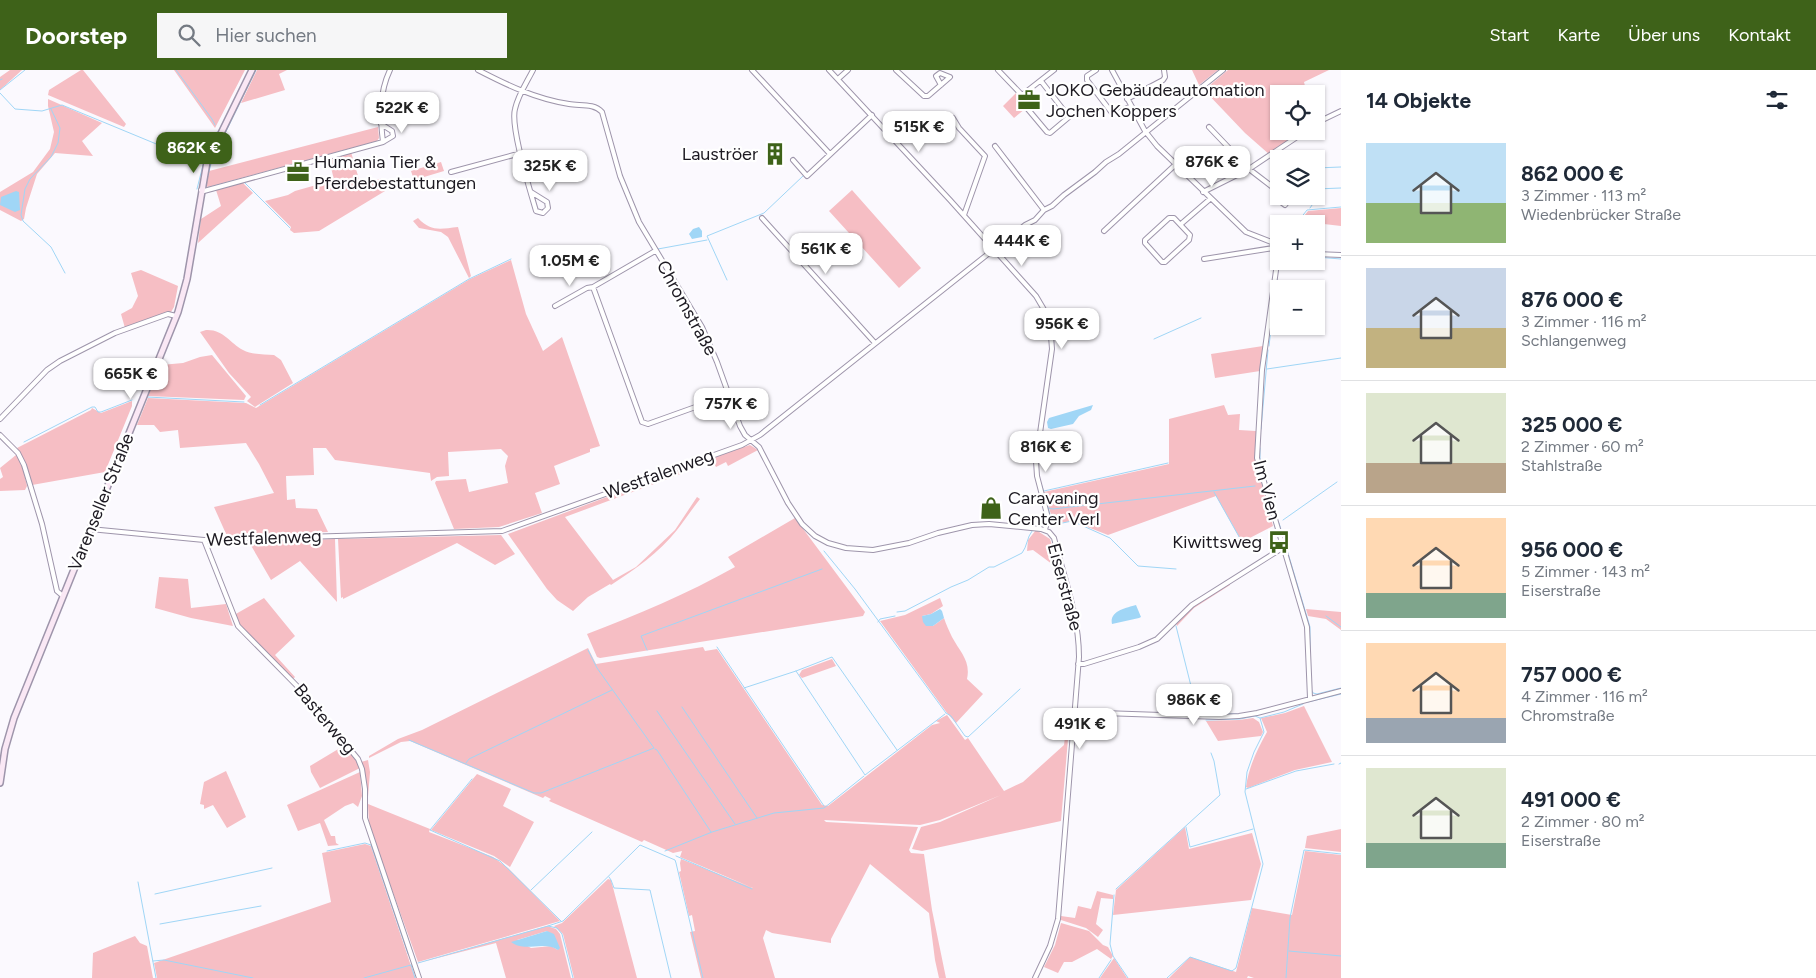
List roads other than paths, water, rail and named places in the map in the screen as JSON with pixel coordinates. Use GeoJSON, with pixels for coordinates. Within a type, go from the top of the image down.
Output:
{"type":"FeatureCollection","features":[{"type":"Feature","properties":{"kind":"main road","name":"Varenseller Straße"},"geometry":{"type":"LineString","coordinates":[[0,783],[9,733],[176,316],[185,288],[207,162],[252,70]]}},
{"type":"Feature","properties":{"kind":"street"},"geometry":{"type":"LineString","coordinates":[[383,142],[380,112],[383,84],[390,70]]}},
{"type":"Feature","properties":{"kind":"street"},"geometry":{"type":"LineString","coordinates":[[478,70],[522,92]]}},
{"type":"Feature","properties":{"kind":"street"},"geometry":{"type":"LineString","coordinates":[[531,192],[547,202],[548,208],[543,213],[536,210],[531,192],[513,122],[515,109],[532,70]]}},
{"type":"Feature","properties":{"kind":"street"},"geometry":{"type":"LineString","coordinates":[[752,70],[830,154]]}},
{"type":"Feature","properties":{"kind":"street","name":"Eiserstraße"},"geometry":{"type":"LineString","coordinates":[[829,70],[964,215],[1036,296],[1046,314],[1052,333],[1052,349],[1036,461],[1037,476],[1048,518],[1045,530],[1054,538],[1074,610],[1079,644],[1058,919],[1050,946],[1035,978]]}},
{"type":"Feature","properties":{"kind":"street"},"geometry":{"type":"LineString","coordinates":[[838,79],[848,70]]}},
{"type":"Feature","properties":{"kind":"street"},"geometry":{"type":"LineString","coordinates":[[896,70],[924,96],[928,96],[941,85]]}},
{"type":"Feature","properties":{"kind":"street"},"geometry":{"type":"LineString","coordinates":[[998,70],[1022,95]]}},
{"type":"Feature","properties":{"kind":"street"},"geometry":{"type":"LineString","coordinates":[[1041,80],[1069,117],[1050,132],[1046,132],[1021,101],[1022,95],[1053,70]]}},
{"type":"Feature","properties":{"kind":"street"},"geometry":{"type":"LineString","coordinates":[[1096,70],[1087,76],[1087,80],[1112,113],[1116,114],[1131,106]]}},
{"type":"Feature","properties":{"kind":"street"},"geometry":{"type":"LineString","coordinates":[[1112,70],[1145,131],[1176,165],[1246,232],[1270,243]]}},
{"type":"Feature","properties":{"kind":"street"},"geometry":{"type":"LineString","coordinates":[[1127,99],[1163,80],[1165,77],[1164,70]]}},
{"type":"Feature","properties":{"kind":"street","name":"Westfalenweg"},"geometry":{"type":"LineString","coordinates":[[90,529],[204,540],[502,531],[752,440],[1025,225],[1035,220],[1044,210],[1052,206],[1106,162],[1119,154],[1145,131],[1223,70]]}},
{"type":"Feature","properties":{"kind":"street","name":"Chromstraße"},"geometry":{"type":"LineString","coordinates":[[522,92],[569,104],[599,108],[606,121],[620,176],[639,222],[702,327],[740,426],[745,435],[760,447],[788,502],[802,524],[815,536],[828,543],[846,548],[873,550],[909,543],[958,528],[989,524],[1045,530]]}},
{"type":"Feature","properties":{"kind":"street"},"geometry":{"type":"LineString","coordinates":[[1325,119],[1341,111]]}},
{"type":"Feature","properties":{"kind":"street"},"geometry":{"type":"LineString","coordinates":[[792,160],[807,176],[872,116]]}},
{"type":"Feature","properties":{"kind":"street"},"geometry":{"type":"LineString","coordinates":[[953,118],[959,128],[985,156],[964,215]]}},
{"type":"Feature","properties":{"kind":"street"},"geometry":{"type":"LineString","coordinates":[[201,190],[204,191],[383,142],[393,136],[392,131],[381,124]]}},
{"type":"Feature","properties":{"kind":"street"},"geometry":{"type":"LineString","coordinates":[[1209,127],[1249,169],[1270,185]]}},
{"type":"Feature","properties":{"kind":"street"},"geometry":{"type":"LineString","coordinates":[[1203,192],[1249,169],[1292,140]]}},
{"type":"Feature","properties":{"kind":"street"},"geometry":{"type":"LineString","coordinates":[[995,146],[1044,210]]}},
{"type":"Feature","properties":{"kind":"street"},"geometry":{"type":"LineString","coordinates":[[451,172],[521,153]]}},
{"type":"Feature","properties":{"kind":"street"},"geometry":{"type":"LineString","coordinates":[[1104,231],[1176,165]]}},
{"type":"Feature","properties":{"kind":"street"},"geometry":{"type":"LineString","coordinates":[[1181,224],[1210,199]]}},
{"type":"Feature","properties":{"kind":"street"},"geometry":{"type":"LineString","coordinates":[[762,218],[875,344]]}},
{"type":"Feature","properties":{"kind":"street"},"geometry":{"type":"LineString","coordinates":[[1169,218],[1174,218],[1181,224],[1190,235],[1190,240],[1165,262],[1162,262],[1145,243],[1145,240],[1169,218]]}},
{"type":"Feature","properties":{"kind":"street"},"geometry":{"type":"LineString","coordinates":[[1204,260],[1270,249]]}},
{"type":"Feature","properties":{"kind":"street","name":"Chromstraße"},"geometry":{"type":"LineString","coordinates":[[555,306],[655,251]]}},
{"type":"Feature","properties":{"kind":"street"},"geometry":{"type":"LineString","coordinates":[[1325,254],[1341,255]]}},
{"type":"Feature","properties":{"kind":"street","name":"Im Vien"},"geometry":{"type":"LineString","coordinates":[[1274,270],[1262,370],[1257,458],[1307,627],[1310,698]]}},
{"type":"Feature","properties":{"kind":"street"},"geometry":{"type":"LineString","coordinates":[[592,287],[642,422],[648,424],[729,395]]}},
{"type":"Feature","properties":{"kind":"street"},"geometry":{"type":"LineString","coordinates":[[0,419],[46,370],[60,361],[115,334],[168,314],[176,316]]}},
{"type":"Feature","properties":{"kind":"street"},"geometry":{"type":"LineString","coordinates":[[0,435],[18,453],[24,465],[42,524],[57,591],[63,596]]}},
{"type":"Feature","properties":{"kind":"street","name":"Basterweg"},"geometry":{"type":"LineString","coordinates":[[204,540],[238,626],[301,690],[358,759],[362,769],[365,789],[365,818],[419,978]]}},
{"type":"Feature","properties":{"kind":"street"},"geometry":{"type":"LineString","coordinates":[[1078,664],[1084,664],[1139,647],[1157,639],[1192,605],[1284,547]]}},
{"type":"Feature","properties":{"kind":"street"},"geometry":{"type":"LineString","coordinates":[[1074,712],[1239,716],[1341,691]]}},
{"type":"Feature","properties":{"kind":"water"},"geometry":{"type":"Polygon","coordinates":[[[16,191],[19,192],[20,210],[15,212],[0,205],[1,197],[16,191]]]}},
{"type":"Feature","properties":{"kind":"water"},"geometry":{"type":"Polygon","coordinates":[[[699,227],[702,231],[702,237],[692,239],[689,234],[693,229],[699,227]]]}},
{"type":"Feature","properties":{"kind":"water"},"geometry":{"type":"Polygon","coordinates":[[[1093,405],[1091,410],[1079,416],[1073,424],[1048,428],[1047,422],[1049,418],[1093,405]]]}},
{"type":"Feature","properties":{"kind":"water"},"geometry":{"type":"Polygon","coordinates":[[[1136,605],[1141,617],[1112,624],[1113,616],[1116,613],[1136,605]]]}},
{"type":"Feature","properties":{"kind":"water"},"geometry":{"type":"Polygon","coordinates":[[[940,609],[944,618],[933,626],[926,626],[922,616],[940,609]]]}},
{"type":"Feature","properties":{"kind":"water"},"geometry":{"type":"Polygon","coordinates":[[[547,931],[554,934],[560,948],[558,950],[546,946],[516,945],[511,942],[547,931]]]}},
{"type":"Feature","properties":{"kind":"waterway"},"geometry":{"type":"LineString","coordinates":[[0,90],[25,70]]}},
{"type":"Feature","properties":{"kind":"waterway"},"geometry":{"type":"LineString","coordinates":[[176,70],[215,125]]}},
{"type":"Feature","properties":{"kind":"waterway"},"geometry":{"type":"LineString","coordinates":[[207,179],[212,160],[256,70]]}},
{"type":"Feature","properties":{"kind":"waterway"},"geometry":{"type":"LineString","coordinates":[[0,93],[15,109],[42,111],[62,105],[195,160]]}},
{"type":"Feature","properties":{"kind":"waterway"},"geometry":{"type":"LineString","coordinates":[[51,109],[60,128],[58,143],[51,157],[30,179],[25,189],[21,215],[23,221],[51,247],[65,273]]}},
{"type":"Feature","properties":{"kind":"waterway"},"geometry":{"type":"LineString","coordinates":[[206,157],[217,132]]}},
{"type":"Feature","properties":{"kind":"waterway"},"geometry":{"type":"LineString","coordinates":[[197,189],[203,165]]}},
{"type":"Feature","properties":{"kind":"waterway"},"geometry":{"type":"LineString","coordinates":[[1325,168],[1341,167]]}},
{"type":"Feature","properties":{"kind":"waterway"},"geometry":{"type":"LineString","coordinates":[[206,188],[279,169]]}},
{"type":"Feature","properties":{"kind":"waterway"},"geometry":{"type":"LineString","coordinates":[[727,280],[707,236],[764,213],[803,176]]}},
{"type":"Feature","properties":{"kind":"waterway"},"geometry":{"type":"LineString","coordinates":[[244,182],[290,228]]}},
{"type":"Feature","properties":{"kind":"waterway"},"geometry":{"type":"LineString","coordinates":[[1325,189],[1341,188]]}},
{"type":"Feature","properties":{"kind":"waterway"},"geometry":{"type":"LineString","coordinates":[[1303,215],[1307,210],[1341,207]]}},
{"type":"Feature","properties":{"kind":"waterway"},"geometry":{"type":"LineString","coordinates":[[658,249],[707,240]]}},
{"type":"Feature","properties":{"kind":"waterway"},"geometry":{"type":"LineString","coordinates":[[1325,258],[1341,259]]}},
{"type":"Feature","properties":{"kind":"waterway"},"geometry":{"type":"LineString","coordinates":[[260,405],[469,279],[511,259]]}},
{"type":"Feature","properties":{"kind":"waterway"},"geometry":{"type":"LineString","coordinates":[[1269,346],[1278,270]]}},
{"type":"Feature","properties":{"kind":"waterway"},"geometry":{"type":"LineString","coordinates":[[1154,339],[1201,318]]}},
{"type":"Feature","properties":{"kind":"waterway"},"geometry":{"type":"LineString","coordinates":[[1261,429],[1268,350]]}},
{"type":"Feature","properties":{"kind":"waterway"},"geometry":{"type":"LineString","coordinates":[[1267,369],[1341,358]]}},
{"type":"Feature","properties":{"kind":"waterway"},"geometry":{"type":"LineString","coordinates":[[147,397],[244,402]]}},
{"type":"Feature","properties":{"kind":"waterway"},"geometry":{"type":"LineString","coordinates":[[24,442],[92,407],[101,412],[132,400]]}},
{"type":"Feature","properties":{"kind":"waterway"},"geometry":{"type":"LineString","coordinates":[[760,432],[787,411]]}},
{"type":"Feature","properties":{"kind":"waterway"},"geometry":{"type":"LineString","coordinates":[[1260,448],[1260,459],[1277,518]]}},
{"type":"Feature","properties":{"kind":"waterway"},"geometry":{"type":"LineString","coordinates":[[1044,491],[1168,463]]}},
{"type":"Feature","properties":{"kind":"waterway"},"geometry":{"type":"LineString","coordinates":[[1283,520],[1337,482]]}},
{"type":"Feature","properties":{"kind":"waterway"},"geometry":{"type":"LineString","coordinates":[[1042,486],[1053,525],[1072,521],[1110,538],[1138,566],[1176,569]]}},
{"type":"Feature","properties":{"kind":"waterway"},"geometry":{"type":"LineString","coordinates":[[1048,508],[1053,509],[1255,486]]}},
{"type":"Feature","properties":{"kind":"waterway"},"geometry":{"type":"LineString","coordinates":[[1214,492],[1242,542]]}},
{"type":"Feature","properties":{"kind":"waterway"},"geometry":{"type":"LineString","coordinates":[[1279,523],[1310,627],[1310,655]]}},
{"type":"Feature","properties":{"kind":"waterway"},"geometry":{"type":"LineString","coordinates":[[897,612],[905,611],[968,580],[989,567],[994,567],[1022,553],[1032,531]]}},
{"type":"Feature","properties":{"kind":"waterway"},"geometry":{"type":"LineString","coordinates":[[824,551],[855,589],[965,736],[968,737],[1020,689]]}},
{"type":"Feature","properties":{"kind":"waterway"},"geometry":{"type":"LineString","coordinates":[[647,650],[641,636],[822,569]]}},
{"type":"Feature","properties":{"kind":"waterway"},"geometry":{"type":"LineString","coordinates":[[878,622],[880,619],[895,616]]}},
{"type":"Feature","properties":{"kind":"waterway"},"geometry":{"type":"LineString","coordinates":[[1326,616],[1341,627]]}},
{"type":"Feature","properties":{"kind":"waterway"},"geometry":{"type":"LineString","coordinates":[[1176,626],[1198,714],[1237,714]]}},
{"type":"Feature","properties":{"kind":"waterway"},"geometry":{"type":"LineString","coordinates":[[717,647],[824,806]]}},
{"type":"Feature","properties":{"kind":"waterway"},"geometry":{"type":"LineString","coordinates":[[409,740],[534,793],[541,793],[654,748],[597,668],[588,650]]}},
{"type":"Feature","properties":{"kind":"waterway"},"geometry":{"type":"LineString","coordinates":[[744,688],[832,657],[897,750]]}},
{"type":"Feature","properties":{"kind":"waterway"},"geometry":{"type":"LineString","coordinates":[[796,671],[865,775],[945,714]]}},
{"type":"Feature","properties":{"kind":"waterway"},"geometry":{"type":"LineString","coordinates":[[1311,689],[1313,693],[1317,694],[1341,688]]}},
{"type":"Feature","properties":{"kind":"waterway"},"geometry":{"type":"LineString","coordinates":[[466,763],[469,759],[612,690]]}},
{"type":"Feature","properties":{"kind":"waterway"},"geometry":{"type":"LineString","coordinates":[[1308,702],[1341,694]]}},
{"type":"Feature","properties":{"kind":"waterway"},"geometry":{"type":"LineString","coordinates":[[1167,978],[1190,957],[1232,971],[1236,968],[1263,864],[1245,792],[1247,772],[1264,732],[1260,718],[1284,712],[1303,704]]}},
{"type":"Feature","properties":{"kind":"waterway"},"geometry":{"type":"LineString","coordinates":[[682,707],[757,818]]}},
{"type":"Feature","properties":{"kind":"waterway"},"geometry":{"type":"LineString","coordinates":[[657,711],[735,824]]}},
{"type":"Feature","properties":{"kind":"waterway"},"geometry":{"type":"LineString","coordinates":[[1206,720],[1240,719],[1255,716],[1260,718]]}},
{"type":"Feature","properties":{"kind":"waterway"},"geometry":{"type":"LineString","coordinates":[[655,749],[711,832]]}},
{"type":"Feature","properties":{"kind":"waterway"},"geometry":{"type":"LineString","coordinates":[[1116,889],[1220,795],[1211,753]]}},
{"type":"Feature","properties":{"kind":"waterway"},"geometry":{"type":"LineString","coordinates":[[1246,789],[1296,771],[1334,764]]}},
{"type":"Feature","properties":{"kind":"waterway"},"geometry":{"type":"LineString","coordinates":[[665,851],[712,832],[774,813],[824,808],[864,776]]}},
{"type":"Feature","properties":{"kind":"waterway"},"geometry":{"type":"LineString","coordinates":[[472,779],[430,830],[500,861],[561,921]]}},
{"type":"Feature","properties":{"kind":"waterway"},"geometry":{"type":"LineString","coordinates":[[1186,827],[1190,847],[1253,829]]}},
{"type":"Feature","properties":{"kind":"waterway"},"geometry":{"type":"LineString","coordinates":[[531,890],[592,832]]}},
{"type":"Feature","properties":{"kind":"waterway"},"geometry":{"type":"LineString","coordinates":[[327,851],[365,843],[371,845],[408,954]]}},
{"type":"Feature","properties":{"kind":"waterway"},"geometry":{"type":"LineString","coordinates":[[548,926],[563,921],[640,845],[675,860],[703,978]]}},
{"type":"Feature","properties":{"kind":"waterway"},"geometry":{"type":"LineString","coordinates":[[1286,978],[1290,918],[1304,850],[1341,854]]}},
{"type":"Feature","properties":{"kind":"waterway"},"geometry":{"type":"LineString","coordinates":[[676,856],[752,889]]}},
{"type":"Feature","properties":{"kind":"waterway"},"geometry":{"type":"LineString","coordinates":[[155,894],[272,868]]}},
{"type":"Feature","properties":{"kind":"waterway"},"geometry":{"type":"LineString","coordinates":[[609,877],[614,888],[650,890],[671,978]]}},
{"type":"Feature","properties":{"kind":"waterway"},"geometry":{"type":"LineString","coordinates":[[138,882],[156,978]]}},
{"type":"Feature","properties":{"kind":"waterway"},"geometry":{"type":"LineString","coordinates":[[1114,895],[1110,944],[1113,956],[1128,978]]}},
{"type":"Feature","properties":{"kind":"waterway"},"geometry":{"type":"LineString","coordinates":[[160,924],[261,906]]}},
{"type":"Feature","properties":{"kind":"waterway"},"geometry":{"type":"LineString","coordinates":[[418,963],[548,926],[557,928],[562,934],[573,978]]}},
{"type":"Feature","properties":{"kind":"waterway"},"geometry":{"type":"LineString","coordinates":[[1289,951],[1341,956]]}},
{"type":"Feature","properties":{"kind":"waterway"},"geometry":{"type":"LineString","coordinates":[[153,961],[164,960],[253,978]]}},
{"type":"Feature","properties":{"kind":"waterway"},"geometry":{"type":"LineString","coordinates":[[1099,978],[1111,960]]}},
{"type":"Feature","properties":{"kind":"waterway"},"geometry":{"type":"LineString","coordinates":[[411,965],[415,978]]}},
{"type":"Feature","properties":{"kind":"waterway"},"geometry":{"type":"LineString","coordinates":[[364,978],[411,965]]}},
{"type":"Feature","properties":{"kind":"place","name":"JOKO Gebäudeautomation Jochen Koppers"},"geometry":{"type":"Point","coordinates":[1029,100]}},
{"type":"Feature","properties":{"kind":"place","name":"Lauströer"},"geometry":{"type":"Point","coordinates":[775,154]}},
{"type":"Feature","properties":{"kind":"place","name":"Humania Tier & Pferdebestattungen"},"geometry":{"type":"Point","coordinates":[298,172]}},
{"type":"Feature","properties":{"kind":"place","name":"Caravaning Center Verl"},"geometry":{"type":"Point","coordinates":[991,508]}},
{"type":"Feature","properties":{"kind":"place","name":"Kiwittsweg"},"geometry":{"type":"Point","coordinates":[1279,542]}}]}
